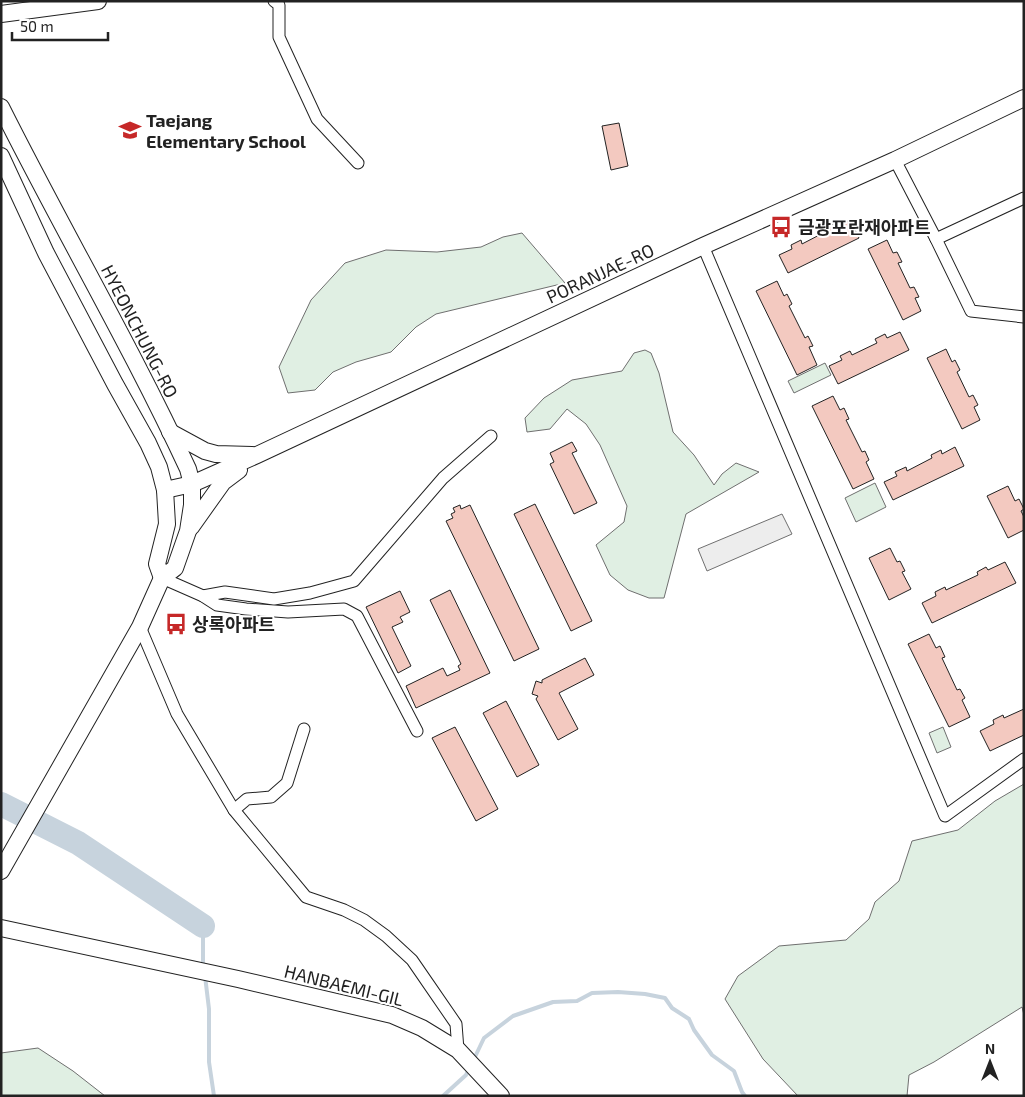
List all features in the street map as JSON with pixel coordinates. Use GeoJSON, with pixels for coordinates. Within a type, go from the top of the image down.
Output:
{"type":"FeatureCollection","features":[{"type":"Feature","properties":{"kind":"street"},"geometry":{"type":"LineString","coordinates":[[1,14],[97,1]]}},
{"type":"Feature","properties":{"kind":"street"},"geometry":{"type":"LineString","coordinates":[[274,1],[279,5],[279,37],[317,119],[358,163]]}},
{"type":"Feature","properties":{"kind":"street","name":"PORANJAE-RO"},"geometry":{"type":"LineString","coordinates":[[165,490],[192,484],[257,455],[703,246],[896,160],[1024,98]]}},
{"type":"Feature","properties":{"kind":"street","name":"HYEONCHUNG-RO"},"geometry":{"type":"LineString","coordinates":[[1,107],[68,238],[136,361],[188,469],[192,484],[192,505],[188,531],[175,568],[162,578],[140,627],[1,871]]}},
{"type":"Feature","properties":{"kind":"street"},"geometry":{"type":"LineString","coordinates":[[22,149],[2,158],[46,253],[159,467],[165,490],[167,524],[157,564],[162,578],[217,605],[288,612],[344,609],[356,616],[417,731]]}},
{"type":"Feature","properties":{"kind":"street"},"geometry":{"type":"LineString","coordinates":[[896,160],[970,311],[1024,317]]}},
{"type":"Feature","properties":{"kind":"street"},"geometry":{"type":"LineString","coordinates":[[936,239],[1024,198]]}},
{"type":"Feature","properties":{"kind":"street"},"geometry":{"type":"LineString","coordinates":[[703,246],[945,816],[1024,759]]}},
{"type":"Feature","properties":{"kind":"street"},"geometry":{"type":"LineString","coordinates":[[170,432],[205,451],[216,454],[257,455]]}},
{"type":"Feature","properties":{"kind":"street"},"geometry":{"type":"LineString","coordinates":[[202,596],[226,592],[274,599],[310,593],[354,581],[444,478],[491,436]]}},
{"type":"Feature","properties":{"kind":"street"},"geometry":{"type":"LineString","coordinates":[[188,531],[223,482],[257,455]]}},
{"type":"Feature","properties":{"kind":"street"},"geometry":{"type":"LineString","coordinates":[[140,627],[176,714],[234,810],[306,897],[344,910],[364,920],[386,936],[412,960],[456,1024],[461,1052]]}},
{"type":"Feature","properties":{"kind":"street"},"geometry":{"type":"LineString","coordinates":[[234,810],[247,799],[271,797],[287,783],[304,728]]}},
{"type":"Feature","properties":{"kind":"street","name":"HANBAEMI-GIL"},"geometry":{"type":"LineString","coordinates":[[1,928],[238,979],[392,1015],[422,1028],[461,1052],[501,1096]]}},
{"type":"Feature","properties":{"kind":"green space"},"geometry":{"type":"Polygon","coordinates":[[[522,233],[565,283],[436,314],[416,327],[391,352],[356,362],[333,372],[315,390],[288,393],[279,367],[311,300],[345,263],[386,250],[437,252],[481,247],[503,237],[522,233]]]}},
{"type":"Feature","properties":{"kind":"green space"},"geometry":{"type":"Polygon","coordinates":[[[645,350],[651,353],[659,373],[673,432],[694,455],[714,485],[722,474],[736,463],[759,472],[686,514],[664,598],[649,598],[628,590],[610,575],[596,545],[624,522],[627,506],[600,445],[586,424],[567,409],[550,429],[527,432],[525,418],[544,398],[572,380],[622,371],[634,353],[645,350]]]}},
{"type":"Feature","properties":{"kind":"green space"},"geometry":{"type":"Polygon","coordinates":[[[825,363],[831,375],[794,393],[788,381],[825,363]]]}},
{"type":"Feature","properties":{"kind":"green space"},"geometry":{"type":"Polygon","coordinates":[[[875,483],[886,507],[856,522],[845,498],[875,483]]]}},
{"type":"Feature","properties":{"kind":"green space"},"geometry":{"type":"Polygon","coordinates":[[[943,727],[951,747],[937,753],[929,733],[943,727]]]}},
{"type":"Feature","properties":{"kind":"green space"},"geometry":{"type":"Polygon","coordinates":[[[1024,784],[1024,1015],[1022,1007],[934,1062],[909,1075],[907,1096],[798,1096],[763,1059],[725,999],[738,976],[779,946],[846,940],[869,919],[875,902],[899,881],[912,841],[958,830],[995,801],[1024,784]]]}},
{"type":"Feature","properties":{"kind":"green space"},"geometry":{"type":"Polygon","coordinates":[[[38,1048],[73,1071],[105,1096],[1,1096],[1,1053],[38,1048]]]}},
{"type":"Feature","properties":{"kind":"shaded area"},"geometry":{"type":"Polygon","coordinates":[[[782,514],[792,534],[707,571],[698,549],[782,514]]]}},
{"type":"Feature","properties":{"kind":"building"},"geometry":{"type":"Polygon","coordinates":[[[619,123],[628,166],[611,170],[602,126],[619,123]]]}},
{"type":"Feature","properties":{"kind":"building"},"geometry":{"type":"Polygon","coordinates":[[[850,220],[859,238],[788,273],[779,255],[792,249],[791,245],[801,240],[802,244],[827,231],[826,228],[836,223],[838,226],[850,220]]]}},
{"type":"Feature","properties":{"kind":"building"},"geometry":{"type":"Polygon","coordinates":[[[887,240],[893,253],[897,252],[902,262],[898,263],[910,288],[914,287],[919,297],[915,298],[921,311],[903,320],[868,249],[887,240]]]}},
{"type":"Feature","properties":{"kind":"building"},"geometry":{"type":"Polygon","coordinates":[[[777,281],[784,296],[787,294],[792,304],[789,306],[805,338],[808,336],[813,346],[809,347],[817,365],[797,375],[756,291],[777,281]]]}},
{"type":"Feature","properties":{"kind":"building"},"geometry":{"type":"Polygon","coordinates":[[[900,332],[909,350],[838,384],[829,366],[842,360],[840,356],[850,351],[852,355],[877,343],[875,339],[885,334],[887,338],[900,332]]]}},
{"type":"Feature","properties":{"kind":"building"},"geometry":{"type":"Polygon","coordinates":[[[946,349],[952,362],[955,360],[960,370],[957,372],[969,397],[973,395],[978,405],[974,407],[980,420],[962,429],[927,358],[946,349]]]}},
{"type":"Feature","properties":{"kind":"building"},"geometry":{"type":"Polygon","coordinates":[[[833,396],[840,410],[844,408],[849,419],[846,420],[862,452],[865,451],[869,460],[866,462],[874,479],[853,489],[812,406],[833,396]]]}},
{"type":"Feature","properties":{"kind":"building"},"geometry":{"type":"Polygon","coordinates":[[[572,442],[577,451],[572,453],[597,503],[574,514],[550,464],[554,462],[550,453],[572,442]]]}},
{"type":"Feature","properties":{"kind":"building"},"geometry":{"type":"Polygon","coordinates":[[[955,447],[964,466],[893,500],[884,482],[897,476],[895,472],[906,467],[907,471],[932,458],[931,455],[941,450],[942,454],[955,447]]]}},
{"type":"Feature","properties":{"kind":"building"},"geometry":{"type":"Polygon","coordinates":[[[1008,486],[1015,501],[1019,499],[1024,509],[1021,511],[1024,517],[1024,530],[1008,538],[987,496],[1008,486]]]}},
{"type":"Feature","properties":{"kind":"building"},"geometry":{"type":"Polygon","coordinates":[[[535,504],[592,621],[571,631],[514,514],[535,504]]]}},
{"type":"Feature","properties":{"kind":"building"},"geometry":{"type":"Polygon","coordinates":[[[460,505],[461,509],[470,505],[539,649],[514,661],[446,521],[453,518],[451,514],[455,512],[453,508],[460,505]]]}},
{"type":"Feature","properties":{"kind":"building"},"geometry":{"type":"Polygon","coordinates":[[[890,548],[897,562],[900,561],[905,571],[902,572],[911,589],[889,600],[869,558],[890,548]]]}},
{"type":"Feature","properties":{"kind":"building"},"geometry":{"type":"Polygon","coordinates":[[[1005,562],[1016,583],[932,623],[922,603],[936,596],[935,592],[945,587],[946,590],[978,575],[977,572],[986,567],[988,570],[1005,562]]]}},
{"type":"Feature","properties":{"kind":"building"},"geometry":{"type":"Polygon","coordinates":[[[450,590],[490,673],[416,708],[406,686],[443,668],[447,676],[460,670],[458,666],[461,664],[430,600],[450,590]]]}},
{"type":"Feature","properties":{"kind":"building"},"geometry":{"type":"Polygon","coordinates":[[[400,591],[410,612],[400,617],[403,622],[392,627],[411,666],[398,673],[366,607],[400,591]]]}},
{"type":"Feature","properties":{"kind":"building"},"geometry":{"type":"Polygon","coordinates":[[[929,634],[936,648],[940,646],[945,657],[942,658],[957,690],[960,689],[965,698],[962,700],[970,717],[949,727],[908,644],[929,634]]]}},
{"type":"Feature","properties":{"kind":"building"},"geometry":{"type":"Polygon","coordinates":[[[585,658],[594,675],[559,693],[578,729],[558,740],[536,699],[538,696],[532,694],[536,681],[542,683],[542,680],[585,658]]]}},
{"type":"Feature","properties":{"kind":"building"},"geometry":{"type":"Polygon","coordinates":[[[506,701],[539,765],[517,777],[483,713],[506,701]]]}},
{"type":"Feature","properties":{"kind":"building"},"geometry":{"type":"Polygon","coordinates":[[[1024,709],[1024,735],[990,751],[980,731],[994,724],[993,720],[1003,715],[1004,718],[1024,709]]]}},
{"type":"Feature","properties":{"kind":"building"},"geometry":{"type":"Polygon","coordinates":[[[455,727],[498,809],[476,821],[432,738],[455,727]]]}},
{"type":"Feature","properties":{"kind":"waterway"},"geometry":{"type":"LineString","coordinates":[[1,804],[78,843],[203,926]]}},
{"type":"Feature","properties":{"kind":"waterway"},"geometry":{"type":"LineString","coordinates":[[203,926],[203,967]]}},
{"type":"Feature","properties":{"kind":"waterway"},"geometry":{"type":"LineString","coordinates":[[205,976],[209,1009],[209,1062],[214,1096]]}},
{"type":"Feature","properties":{"kind":"waterway"},"geometry":{"type":"LineString","coordinates":[[473,1061],[484,1038],[513,1016],[553,1002],[577,1001],[592,993],[645,994],[665,998],[672,1008],[689,1019],[694,1030],[712,1055],[734,1071],[745,1096]]}},
{"type":"Feature","properties":{"kind":"waterway"},"geometry":{"type":"LineString","coordinates":[[443,1096],[466,1075],[469,1069]]}},
{"type":"Feature","properties":{"kind":"place","name":"Taejang Elementary School"},"geometry":{"type":"Point","coordinates":[130,130]}},
{"type":"Feature","properties":{"kind":"place","name":"금광포란재아파트"},"geometry":{"type":"Point","coordinates":[781,227]}},
{"type":"Feature","properties":{"kind":"place","name":"상록아파트"},"geometry":{"type":"Point","coordinates":[176,624]}}]}
